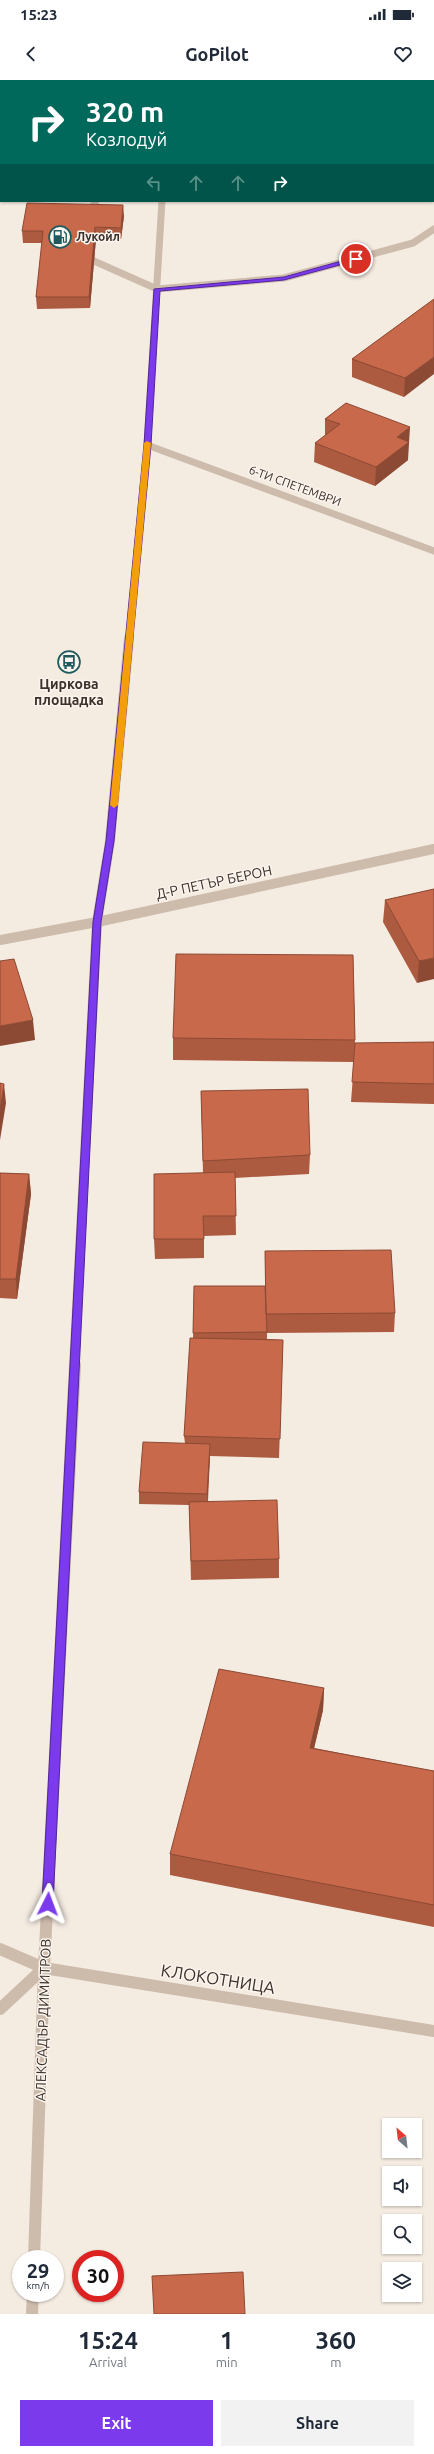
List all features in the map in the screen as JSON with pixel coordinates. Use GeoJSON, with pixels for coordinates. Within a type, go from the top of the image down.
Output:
{"type":"FeatureCollection","features":[{"type":"Feature","properties":{"kind":"street"},"geometry":{"type":"LineString","coordinates":[[86,222],[86,216],[95,202]]}},
{"type":"Feature","properties":{"kind":"street","name":"АЛЕКСАДЪР ДИМИТРОВ"},"geometry":{"type":"LineString","coordinates":[[34,2250],[44,1968],[97,922],[110,841],[147,445],[162,202]]}},
{"type":"Feature","properties":{"kind":"street"},"geometry":{"type":"LineString","coordinates":[[86,244],[85,258],[157,289],[284,278],[413,243],[434,229]]}},
{"type":"Feature","properties":{"kind":"street","name":"6-ТИ СПЕТЕМВРИ"},"geometry":{"type":"LineString","coordinates":[[147,445],[434,550]]}},
{"type":"Feature","properties":{"kind":"street","name":"Д-Р ПЕТЪР БЕРОН"},"geometry":{"type":"LineString","coordinates":[[0,940],[97,922],[434,849]]}},
{"type":"Feature","properties":{"kind":"street","name":"КЛОКОТНИЦА"},"geometry":{"type":"LineString","coordinates":[[0,1950],[44,1968],[434,2030]]}},
{"type":"Feature","properties":{"kind":"street"},"geometry":{"type":"LineString","coordinates":[[0,2009],[44,1968]]}},
{"type":"Feature","properties":{"kind":"street"},"geometry":{"type":"LineString","coordinates":[[32,2314],[33,2302]]}},
{"type":"Feature","properties":{"kind":"building"},"geometry":{"type":"Polygon","coordinates":[[[27,203],[123,205],[121,228],[95,227],[89,297],[36,297],[43,231],[22,231],[27,203]]]}},
{"type":"Feature","properties":{"kind":"building"},"geometry":{"type":"Polygon","coordinates":[[[434,299],[434,357],[405,378],[352,359],[434,299]]]}},
{"type":"Feature","properties":{"kind":"building"},"geometry":{"type":"Polygon","coordinates":[[[346,403],[410,427],[397,437],[409,442],[376,467],[315,443],[340,424],[325,419],[346,403]]]}},
{"type":"Feature","properties":{"kind":"building"},"geometry":{"type":"Polygon","coordinates":[[[434,889],[434,958],[419,961],[385,900],[434,889]]]}},
{"type":"Feature","properties":{"kind":"building"},"geometry":{"type":"Polygon","coordinates":[[[176,954],[353,955],[355,1040],[173,1038],[176,954]]]}},
{"type":"Feature","properties":{"kind":"building"},"geometry":{"type":"Polygon","coordinates":[[[14,959],[33,1020],[0,1026],[0,961],[14,959]]]}},
{"type":"Feature","properties":{"kind":"building"},"geometry":{"type":"Polygon","coordinates":[[[434,1042],[434,1084],[352,1082],[355,1043],[434,1042]]]}},
{"type":"Feature","properties":{"kind":"building"},"geometry":{"type":"Polygon","coordinates":[[[0,1083],[4,1084],[0,1111],[0,1083]]]}},
{"type":"Feature","properties":{"kind":"building"},"geometry":{"type":"Polygon","coordinates":[[[308,1089],[310,1155],[203,1161],[201,1091],[308,1089]]]}},
{"type":"Feature","properties":{"kind":"building"},"geometry":{"type":"Polygon","coordinates":[[[235,1172],[236,1216],[203,1216],[204,1239],[154,1239],[154,1174],[235,1172]]]}},
{"type":"Feature","properties":{"kind":"building"},"geometry":{"type":"Polygon","coordinates":[[[0,1173],[29,1174],[16,1279],[0,1279],[0,1173]]]}},
{"type":"Feature","properties":{"kind":"building"},"geometry":{"type":"Polygon","coordinates":[[[391,1250],[395,1313],[266,1314],[265,1251],[391,1250]]]}},
{"type":"Feature","properties":{"kind":"building"},"geometry":{"type":"Polygon","coordinates":[[[194,1286],[265,1286],[267,1332],[193,1333],[194,1286]]]}},
{"type":"Feature","properties":{"kind":"building"},"geometry":{"type":"Polygon","coordinates":[[[190,1338],[283,1340],[280,1439],[184,1436],[190,1338]]]}},
{"type":"Feature","properties":{"kind":"building"},"geometry":{"type":"Polygon","coordinates":[[[143,1442],[210,1444],[207,1494],[139,1492],[143,1442]]]}},
{"type":"Feature","properties":{"kind":"building"},"geometry":{"type":"Polygon","coordinates":[[[277,1500],[279,1559],[191,1561],[189,1502],[277,1500]]]}},
{"type":"Feature","properties":{"kind":"building"},"geometry":{"type":"Polygon","coordinates":[[[219,1669],[324,1688],[310,1748],[434,1771],[434,1905],[170,1854],[219,1669]]]}},
{"type":"Feature","properties":{"kind":"building"},"geometry":{"type":"Polygon","coordinates":[[[243,2272],[245,2314],[154,2314],[152,2276],[243,2272]]]}},
{"type":"Feature","properties":{"kind":"slow traffic"},"geometry":{"type":"LineString","coordinates":[[114,805],[147,443]]}},
{"type":"Feature","properties":{"kind":"place","name":"Лукойл"},"geometry":{"type":"Point","coordinates":[60,237]}},
{"type":"Feature","properties":{"kind":"place","name":"Циркова площадка"},"geometry":{"type":"Point","coordinates":[69,662]}},
{"type":"Feature","properties":{"kind":"route"},"geometry":{"type":"LineString","coordinates":[[48,1904],[97,922],[110,841],[147,445],[157,289],[284,278],[356,259]]}}]}
